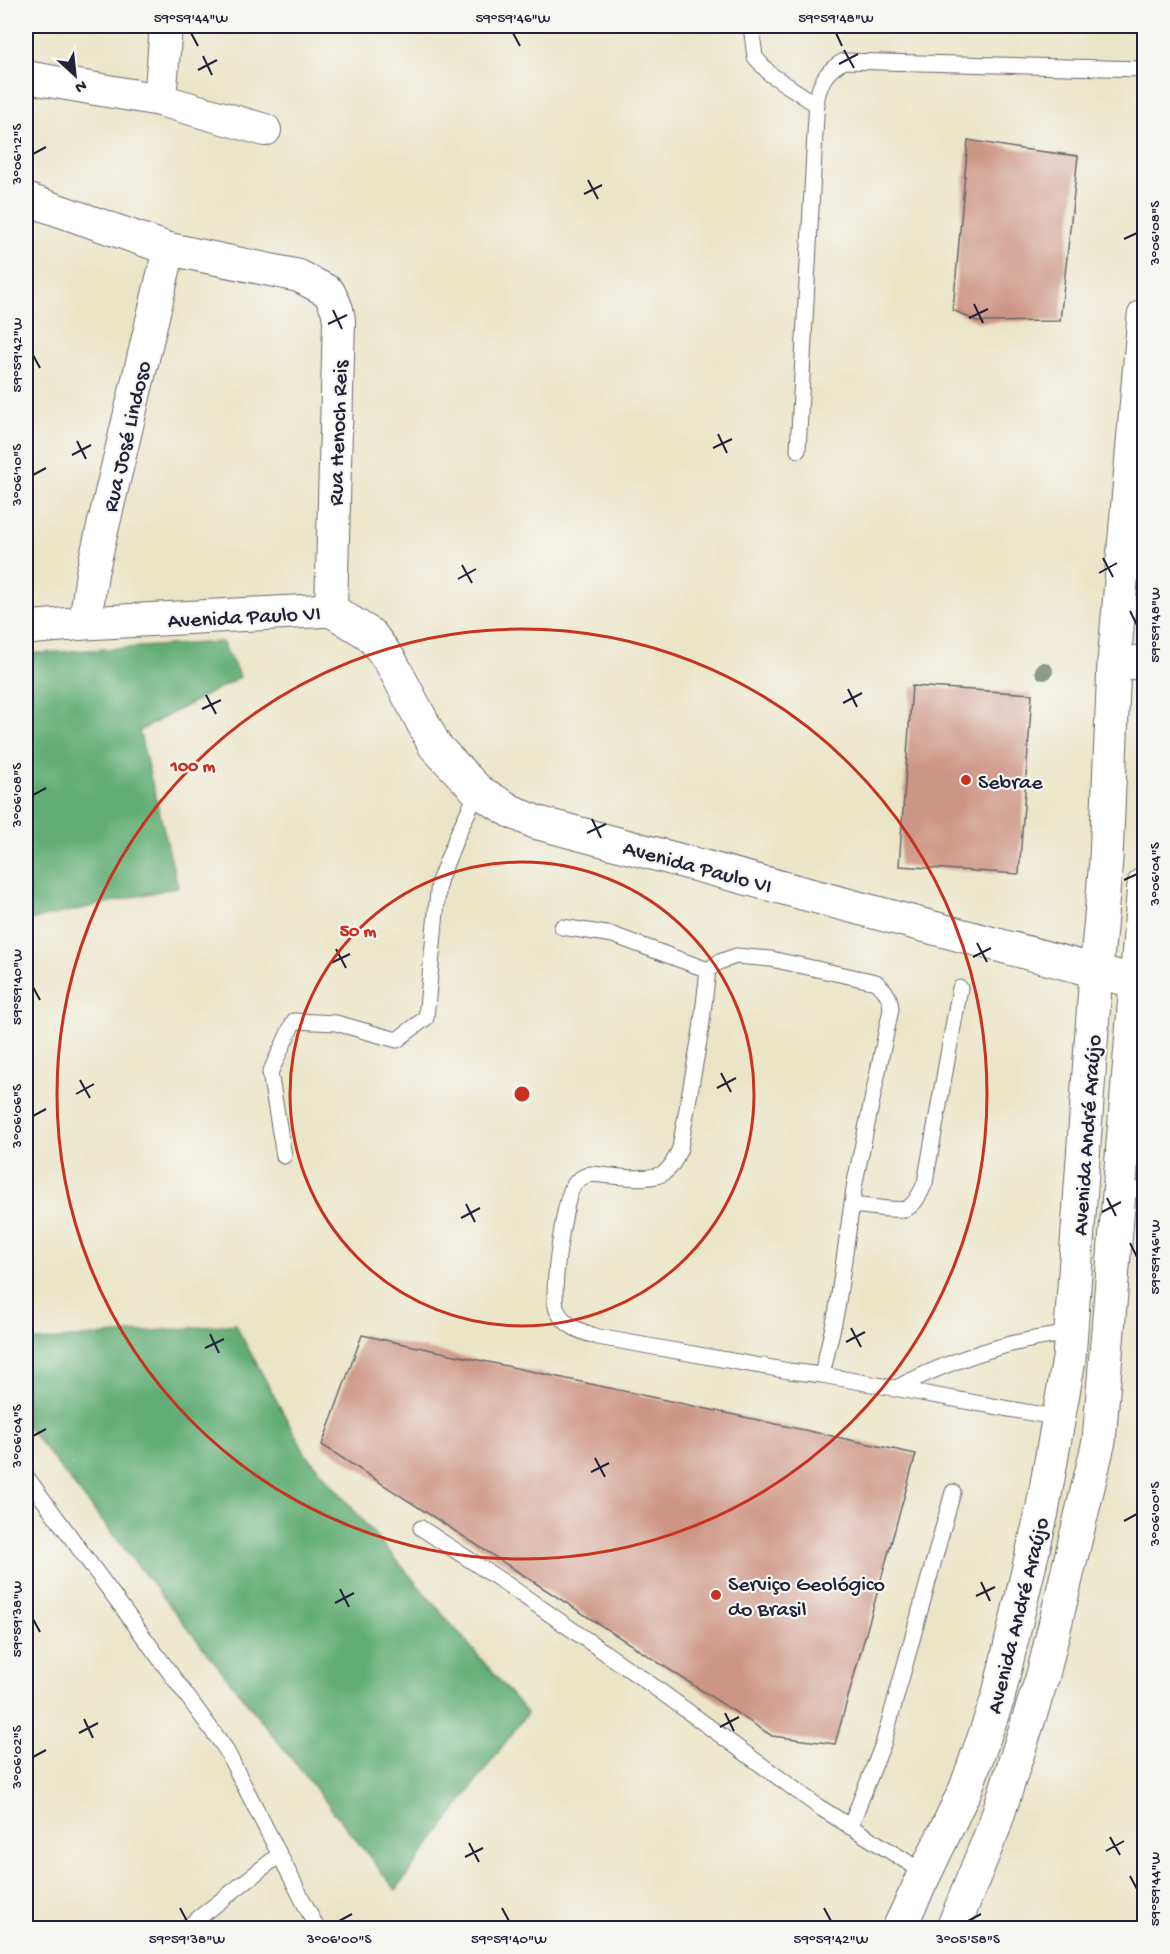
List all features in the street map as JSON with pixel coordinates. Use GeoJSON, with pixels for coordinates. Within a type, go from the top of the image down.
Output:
{"type":"FeatureCollection","features":[{"type":"Feature","properties":{"kind":"main road","name":"Avenida André Araújo"},"geometry":{"type":"LineString","coordinates":[[899,1929],[966,1788],[998,1698],[1042,1512],[1069,1359],[1096,972],[1106,860],[1129,662],[1144,316]]}},
{"type":"Feature","properties":{"kind":"main road","name":"Avenida Paulo VI"},"geometry":{"type":"LineString","coordinates":[[26,628],[331,610],[371,635],[391,662],[435,746],[478,791],[511,811],[535,822],[1137,982]]}},
{"type":"Feature","properties":{"kind":"main road","name":"Avenida André Araújo"},"geometry":{"type":"LineString","coordinates":[[952,1929],[994,1827],[1043,1676],[1099,1441],[1132,1189],[1137,982],[1144,884]]}},
{"type":"Feature","properties":{"kind":"street"},"geometry":{"type":"LineString","coordinates":[[160,100],[166,26]]}},
{"type":"Feature","properties":{"kind":"street"},"geometry":{"type":"LineString","coordinates":[[26,77],[160,100],[265,130]]}},
{"type":"Feature","properties":{"kind":"street","name":"Rua Henoch Reis"},"geometry":{"type":"LineString","coordinates":[[26,199],[169,249],[299,276],[329,292],[337,309],[339,320],[331,610]]}},
{"type":"Feature","properties":{"kind":"street","name":"Rua José Lindoso"},"geometry":{"type":"LineString","coordinates":[[85,623],[92,573],[169,249]]}},
{"type":"Feature","properties":{"kind":"lane"},"geometry":{"type":"LineString","coordinates":[[751,26],[755,57],[770,74],[817,105]]}},
{"type":"Feature","properties":{"kind":"lane"},"geometry":{"type":"LineString","coordinates":[[798,450],[817,105],[821,81],[831,68],[844,61],[1144,69]]}},
{"type":"Feature","properties":{"kind":"lane"},"geometry":{"type":"LineString","coordinates":[[284,1156],[270,1073],[294,1021],[336,1023],[397,1040],[426,1018],[439,881],[478,791]]}},
{"type":"Feature","properties":{"kind":"lane"},"geometry":{"type":"LineString","coordinates":[[562,927],[613,935],[708,970]]}},
{"type":"Feature","properties":{"kind":"lane"},"geometry":{"type":"LineString","coordinates":[[822,1375],[837,1309],[852,1205],[891,1009],[888,993],[876,982],[771,959],[736,956],[726,958],[708,970],[701,1030],[680,1148],[674,1163],[665,1172],[648,1178],[590,1174],[573,1185],[568,1199],[557,1270],[555,1303],[558,1312],[567,1323],[579,1331],[598,1337],[1059,1418]]}},
{"type":"Feature","properties":{"kind":"lane"},"geometry":{"type":"LineString","coordinates":[[852,1205],[904,1209],[920,1195],[925,1184],[960,988]]}},
{"type":"Feature","properties":{"kind":"lane"},"geometry":{"type":"LineString","coordinates":[[894,1389],[969,1356],[1041,1336],[1071,1334]]}},
{"type":"Feature","properties":{"kind":"lane"},"geometry":{"type":"LineString","coordinates":[[26,1476],[225,1748],[316,1929]]}},
{"type":"Feature","properties":{"kind":"lane"},"geometry":{"type":"LineString","coordinates":[[850,1827],[883,1744],[953,1492]]}},
{"type":"Feature","properties":{"kind":"lane"},"geometry":{"type":"LineString","coordinates":[[422,1528],[653,1686],[819,1807],[925,1873]]}},
{"type":"Feature","properties":{"kind":"lane"},"geometry":{"type":"LineString","coordinates":[[186,1929],[279,1855]]}},
{"type":"Feature","properties":{"kind":"green space"},"geometry":{"type":"Polygon","coordinates":[[[222,642],[240,677],[139,731],[178,887],[26,921],[26,654],[222,642]]]}},
{"type":"Feature","properties":{"kind":"green space"},"geometry":{"type":"Polygon","coordinates":[[[235,1324],[305,1453],[527,1713],[396,1890],[26,1425],[26,1342],[235,1324]]]}},
{"type":"Feature","properties":{"kind":"building"},"geometry":{"type":"Polygon","coordinates":[[[968,140],[1078,156],[1060,321],[978,322],[953,310],[968,140]]]}},
{"type":"Feature","properties":{"kind":"building"},"geometry":{"type":"Polygon","coordinates":[[[912,686],[1032,694],[1019,874],[899,866],[912,686]]]}},
{"type":"Feature","properties":{"kind":"building","name":"Serviço Geológico do Brasil"},"geometry":{"type":"Polygon","coordinates":[[[362,1335],[916,1454],[835,1744],[772,1736],[322,1445],[362,1335]]]}},
{"type":"Feature","properties":{"kind":"place","name":"Sebrae"},"geometry":{"type":"Point","coordinates":[966,780]}},
{"type":"Feature","properties":{"kind":"place","name":"Serviço Geológico do Brasil"},"geometry":{"type":"Point","coordinates":[716,1595]}}]}
